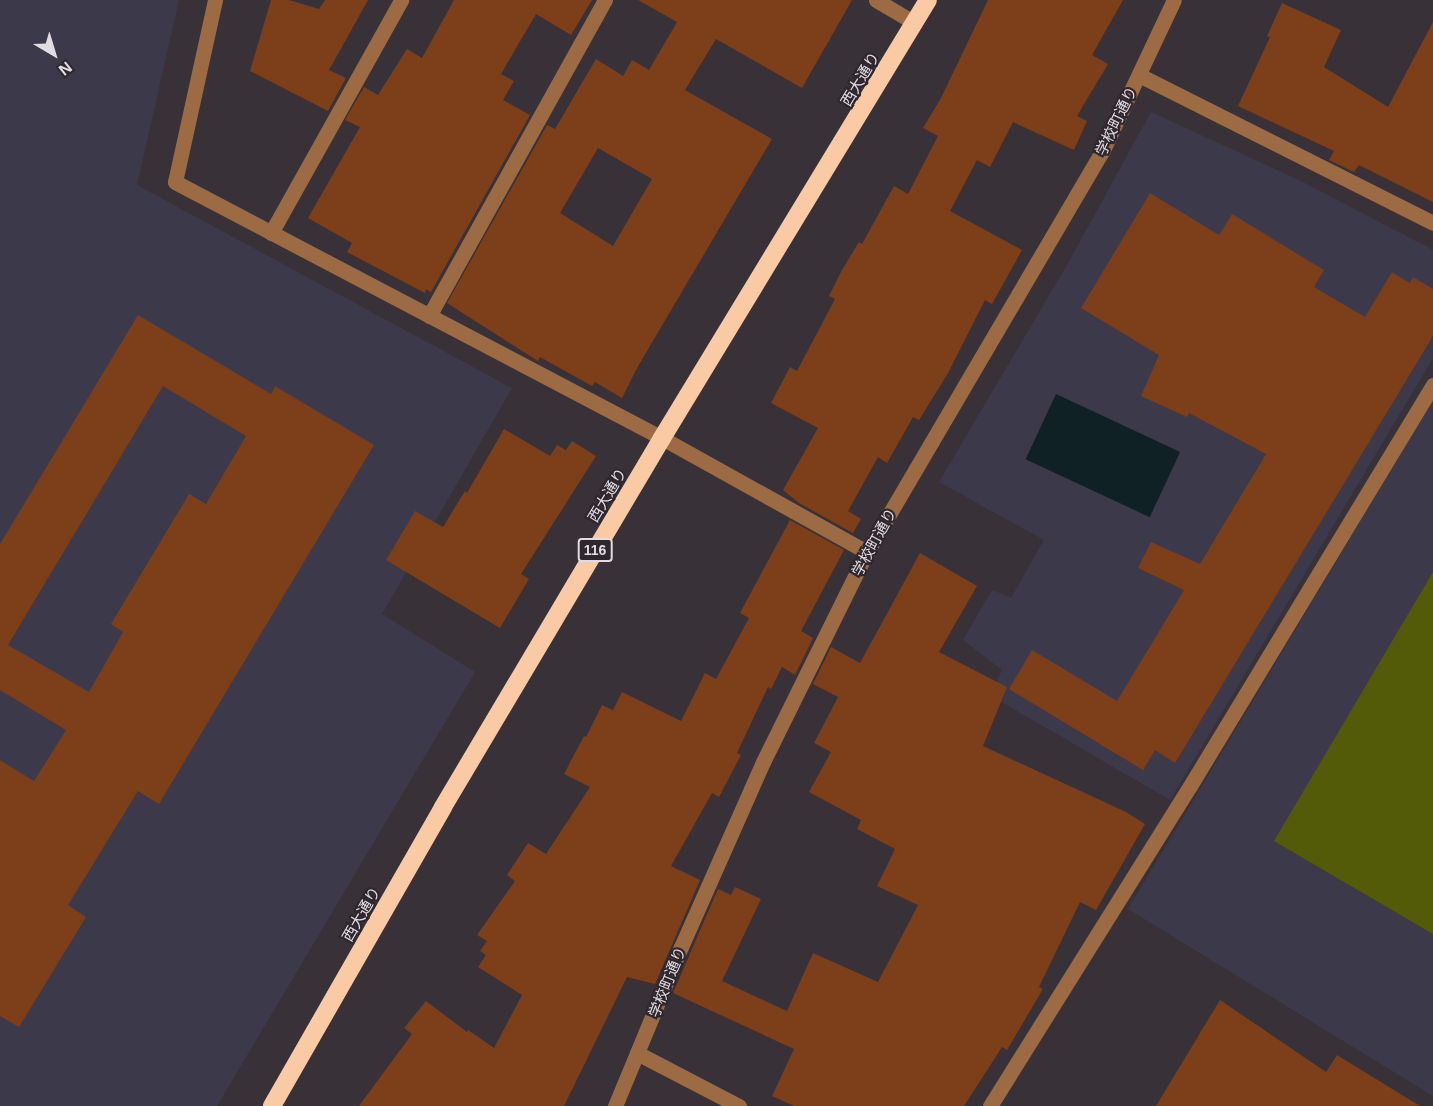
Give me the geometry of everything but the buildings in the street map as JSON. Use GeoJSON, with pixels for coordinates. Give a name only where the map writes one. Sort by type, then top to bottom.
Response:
{"type":"FeatureCollection","features":[{"type":"Feature","properties":{"kind":"highway","name":"西大通り"},"geometry":{"type":"LineString","coordinates":[[272,1106],[443,807],[662,438],[928,0]]}},
{"type":"Feature","properties":{"kind":"street"},"geometry":{"type":"LineString","coordinates":[[214,0],[175,182],[662,438],[867,552]]}},
{"type":"Feature","properties":{"kind":"street"},"geometry":{"type":"LineString","coordinates":[[271,233],[401,0]]}},
{"type":"Feature","properties":{"kind":"street"},"geometry":{"type":"LineString","coordinates":[[429,316],[605,0]]}},
{"type":"Feature","properties":{"kind":"street"},"geometry":{"type":"LineString","coordinates":[[876,0],[915,23]]}},
{"type":"Feature","properties":{"kind":"street","name":"学校町通り"},"geometry":{"type":"LineString","coordinates":[[615,1106],[763,762],[867,552],[1102,152],[1174,0]]}},
{"type":"Feature","properties":{"kind":"street"},"geometry":{"type":"LineString","coordinates":[[1138,75],[1433,223]]}},
{"type":"Feature","properties":{"kind":"street"},"geometry":{"type":"LineString","coordinates":[[990,1106],[1190,786],[1433,385]]}},
{"type":"Feature","properties":{"kind":"street"},"geometry":{"type":"LineString","coordinates":[[638,1053],[739,1106]]}},
{"type":"Feature","properties":{"kind":"shaded area"},"geometry":{"type":"Polygon","coordinates":[[[0,0],[179,0],[137,185],[512,388],[382,614],[475,672],[217,1106],[0,1106],[0,0]]]}},
{"type":"Feature","properties":{"kind":"shaded area"},"geometry":{"type":"Polygon","coordinates":[[[1151,112],[1301,181],[1433,250],[1433,358],[1170,800],[990,695],[1002,670],[963,640],[992,590],[1011,598],[1044,540],[939,482],[1067,265],[1151,112]]]}},
{"type":"Feature","properties":{"kind":"shaded area"},"geometry":{"type":"Polygon","coordinates":[[[1056,394],[1180,452],[1150,517],[1026,459],[1056,394]]]}},
{"type":"Feature","properties":{"kind":"shaded area"},"geometry":{"type":"Polygon","coordinates":[[[1433,400],[1433,1096],[1128,909],[1433,400]]]}},
{"type":"Feature","properties":{"kind":"green space"},"geometry":{"type":"Polygon","coordinates":[[[1433,572],[1433,934],[1274,841],[1433,572]]]}}]}
